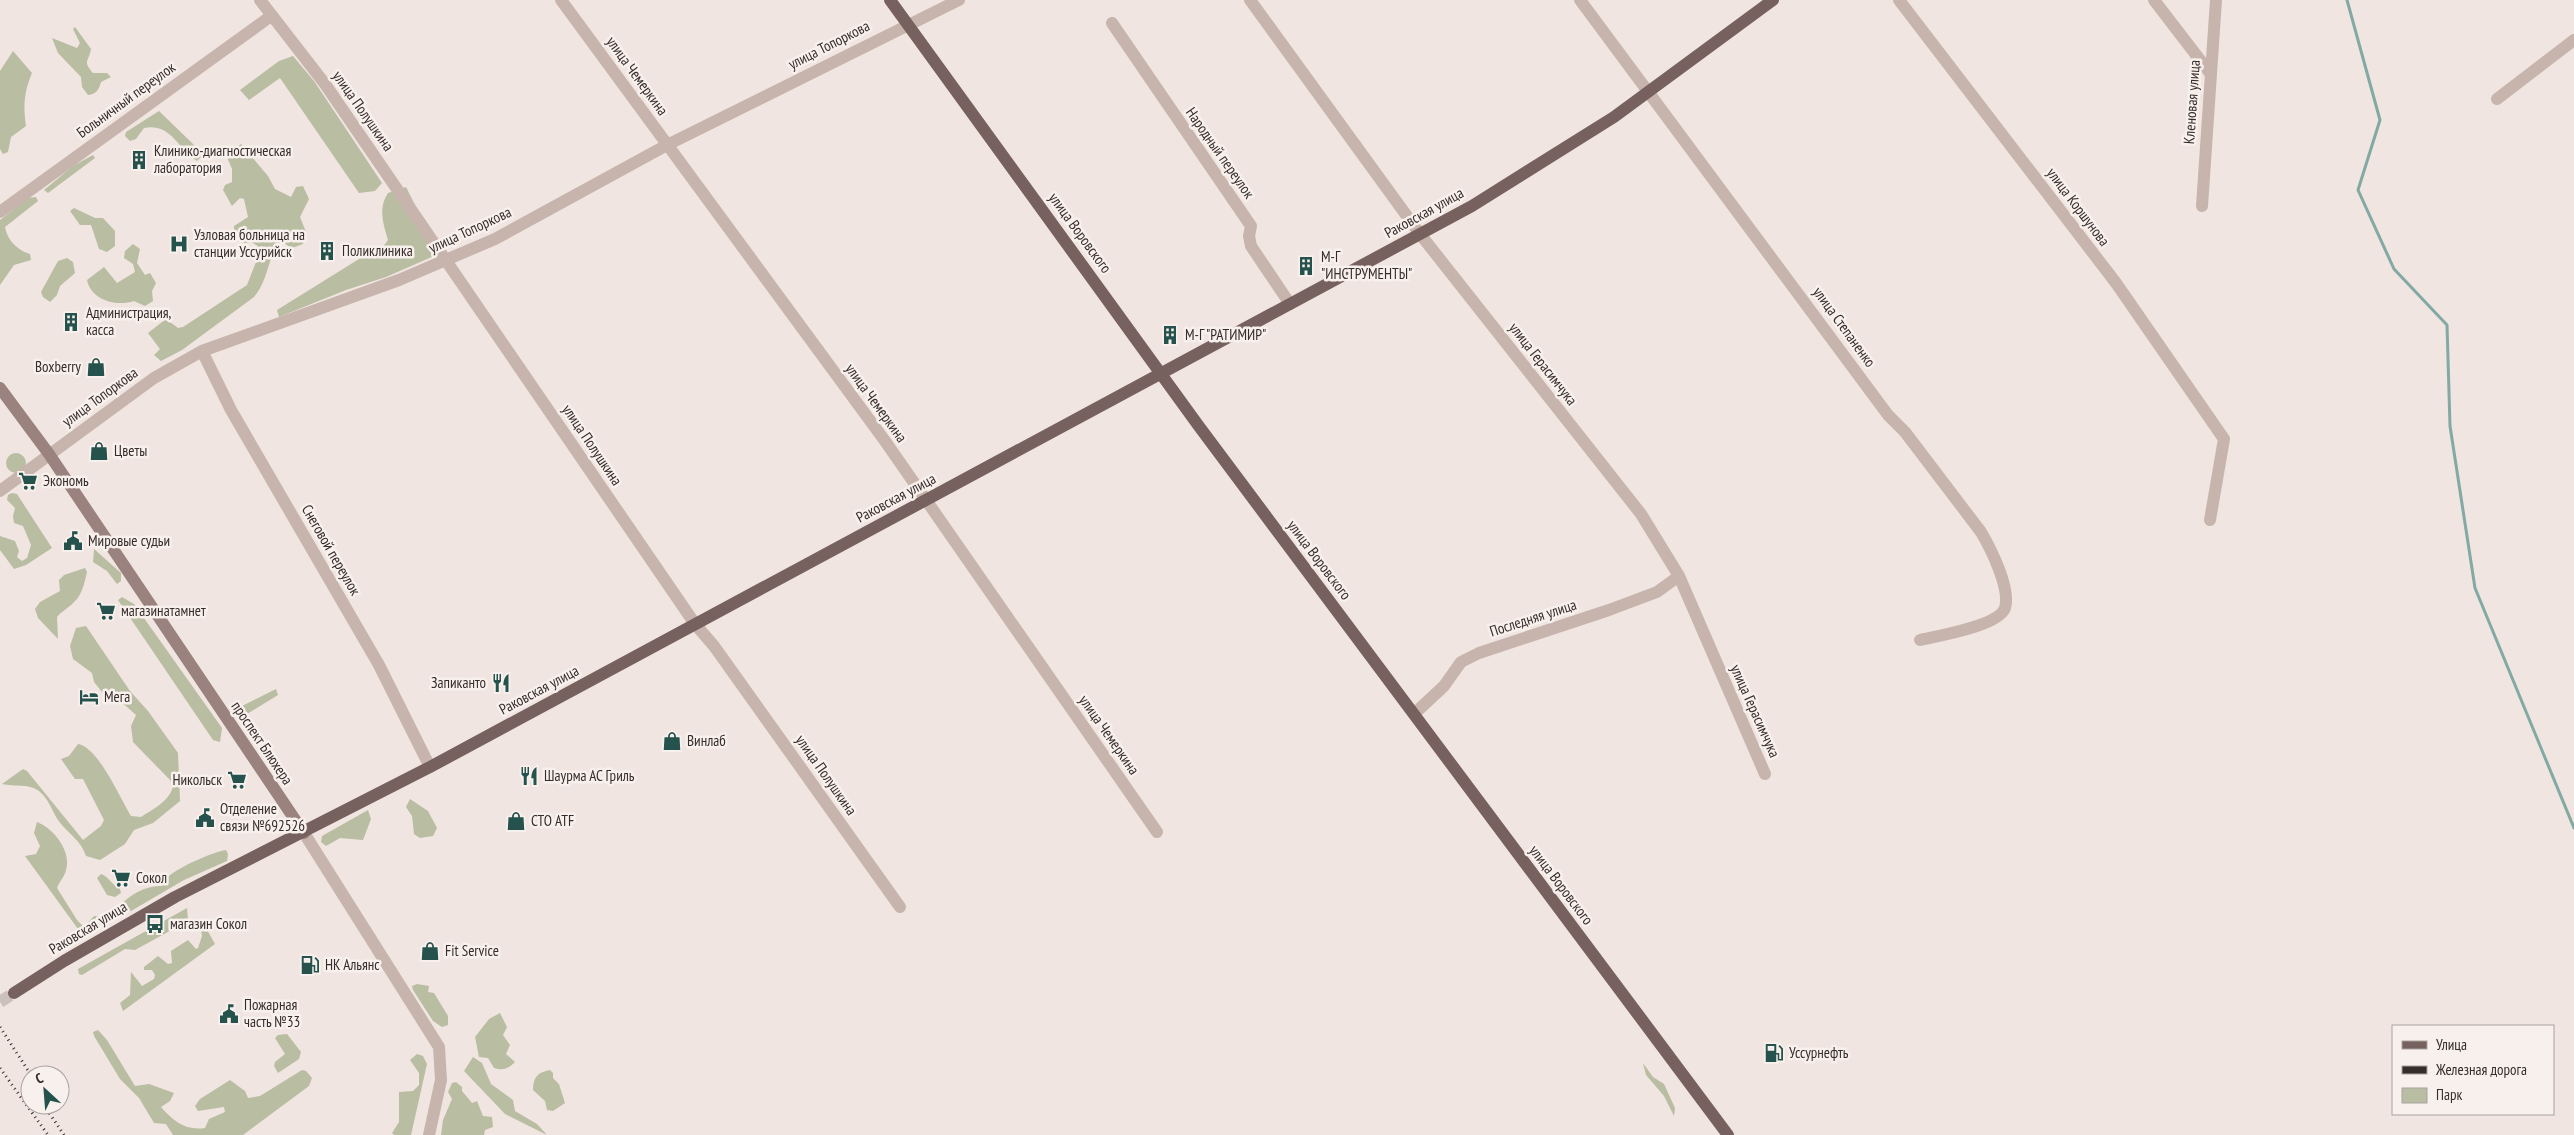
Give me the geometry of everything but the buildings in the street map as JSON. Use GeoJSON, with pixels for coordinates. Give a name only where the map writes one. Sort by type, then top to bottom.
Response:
{"type":"FeatureCollection","features":[{"type":"Feature","properties":{"kind":"main road","name":"улица Воровского"},"geometry":{"type":"LineString","coordinates":[[890,0],[1162,374],[1728,1135]]}},
{"type":"Feature","properties":{"kind":"main road","name":"Раковская улица"},"geometry":{"type":"LineString","coordinates":[[14,993],[135,919],[430,767],[1420,234],[1540,165],[1648,93],[1773,0]]}},
{"type":"Feature","properties":{"kind":"main road","name":"проспект Блюхера"},"geometry":{"type":"LineString","coordinates":[[0,388],[49,454],[304,833]]}},
{"type":"Feature","properties":{"kind":"street","name":"улица Полушкина"},"geometry":{"type":"LineString","coordinates":[[260,0],[325,84],[695,624],[714,646],[900,907]]}},
{"type":"Feature","properties":{"kind":"street","name":"улица Чемеркина"},"geometry":{"type":"LineString","coordinates":[[561,0],[885,441],[1157,832]]}},
{"type":"Feature","properties":{"kind":"street","name":"улица Топоркова"},"geometry":{"type":"LineString","coordinates":[[0,491],[154,378],[202,351],[447,261],[495,239],[667,145],[907,24],[959,0]]}},
{"type":"Feature","properties":{"kind":"street","name":"улица Герасимчука"},"geometry":{"type":"LineString","coordinates":[[1250,0],[1420,234],[1641,514],[1679,576],[1765,774]]}},
{"type":"Feature","properties":{"kind":"street","name":"улица Степаненко"},"geometry":{"type":"LineString","coordinates":[[1580,0],[1888,415],[1905,432],[1981,532],[1990,547],[2004,584],[2005,608],[2002,613],[1987,622],[1920,640]]}},
{"type":"Feature","properties":{"kind":"street","name":"улица Коршунова"},"geometry":{"type":"LineString","coordinates":[[1900,0],[2116,283],[2224,439],[2210,520]]}},
{"type":"Feature","properties":{"kind":"street"},"geometry":{"type":"LineString","coordinates":[[2154,0],[2210,73]]}},
{"type":"Feature","properties":{"kind":"street","name":"Кленовая улица"},"geometry":{"type":"LineString","coordinates":[[2202,206],[2216,0]]}},
{"type":"Feature","properties":{"kind":"street","name":"Больничный переулок"},"geometry":{"type":"LineString","coordinates":[[0,212],[271,16]]}},
{"type":"Feature","properties":{"kind":"street","name":"Народный переулок"},"geometry":{"type":"LineString","coordinates":[[1112,23],[1251,226],[1249,236],[1251,246],[1290,304]]}},
{"type":"Feature","properties":{"kind":"street"},"geometry":{"type":"LineString","coordinates":[[2497,99],[2574,40]]}},
{"type":"Feature","properties":{"kind":"street","name":"Снеговой переулок"},"geometry":{"type":"LineString","coordinates":[[202,351],[231,410],[379,665],[430,767]]}},
{"type":"Feature","properties":{"kind":"street","name":"Последняя улица"},"geometry":{"type":"LineString","coordinates":[[1414,714],[1444,686],[1461,662],[1479,653],[1600,614],[1657,592],[1679,576]]}},
{"type":"Feature","properties":{"kind":"street","name":"проспект Блюхера"},"geometry":{"type":"LineString","coordinates":[[304,833],[439,1047],[440,1080],[429,1135]]}},
{"type":"Feature","properties":{"kind":"green space"},"geometry":{"type":"Polygon","coordinates":[[[75,27],[91,49],[87,61],[90,69],[93,73],[107,73],[111,77],[101,82],[97,91],[93,94],[88,95],[82,87],[81,77],[58,53],[52,38],[77,48],[80,43],[73,29],[75,27]]]}},
{"type":"Feature","properties":{"kind":"green space"},"geometry":{"type":"Polygon","coordinates":[[[13,51],[32,73],[25,99],[26,126],[11,137],[8,152],[3,154],[0,149],[0,71],[13,51]]]}},
{"type":"Feature","properties":{"kind":"green space"},"geometry":{"type":"Polygon","coordinates":[[[293,56],[314,81],[382,183],[375,191],[359,193],[280,78],[249,100],[240,90],[279,61],[293,56]]]}},
{"type":"Feature","properties":{"kind":"green space"},"geometry":{"type":"Polygon","coordinates":[[[159,111],[193,144],[201,157],[197,161],[161,129],[153,127],[144,128],[136,139],[130,141],[125,136],[126,132],[159,111]]]}},
{"type":"Feature","properties":{"kind":"green space"},"geometry":{"type":"Polygon","coordinates":[[[241,144],[268,176],[275,189],[291,197],[296,187],[303,186],[309,199],[300,217],[306,232],[303,244],[292,248],[282,242],[277,243],[265,278],[254,297],[182,350],[161,361],[154,355],[160,349],[148,333],[166,319],[178,328],[183,327],[247,285],[258,257],[258,246],[251,242],[244,243],[234,231],[234,226],[248,217],[244,199],[240,198],[232,206],[223,190],[225,185],[232,182],[232,169],[227,157],[241,144]]]}},
{"type":"Feature","properties":{"kind":"green space"},"geometry":{"type":"Polygon","coordinates":[[[93,155],[95,158],[48,193],[44,190],[73,166],[93,155]]]}},
{"type":"Feature","properties":{"kind":"green space"},"geometry":{"type":"Polygon","coordinates":[[[406,187],[415,205],[406,209],[428,240],[434,256],[386,277],[346,290],[279,317],[277,310],[367,254],[378,254],[388,240],[382,216],[385,199],[388,193],[406,187]]]}},
{"type":"Feature","properties":{"kind":"green space"},"geometry":{"type":"Polygon","coordinates":[[[36,197],[38,201],[5,227],[14,244],[30,254],[31,260],[14,265],[0,285],[0,220],[28,198],[36,197]]]}},
{"type":"Feature","properties":{"kind":"green space"},"geometry":{"type":"Polygon","coordinates":[[[74,208],[95,218],[103,218],[115,231],[115,246],[107,252],[99,249],[91,225],[80,225],[70,211],[74,208]]]}},
{"type":"Feature","properties":{"kind":"green space"},"geometry":{"type":"Polygon","coordinates":[[[133,244],[140,249],[137,263],[145,275],[150,273],[156,283],[152,291],[153,301],[145,306],[134,301],[120,303],[105,300],[94,293],[89,287],[87,280],[104,267],[117,283],[135,272],[133,264],[124,258],[125,251],[133,244]]]}},
{"type":"Feature","properties":{"kind":"green space"},"geometry":{"type":"Polygon","coordinates":[[[67,258],[73,262],[75,273],[60,286],[57,295],[50,302],[43,297],[41,292],[58,261],[67,258]]]}},
{"type":"Feature","properties":{"kind":"green space"},"geometry":{"type":"Polygon","coordinates":[[[12,453],[20,453],[26,459],[26,467],[20,473],[12,473],[6,467],[6,459],[12,453]]]}},
{"type":"Feature","properties":{"kind":"green space"},"geometry":{"type":"Polygon","coordinates":[[[12,493],[17,494],[52,548],[26,565],[14,569],[0,550],[0,536],[15,541],[19,551],[17,557],[22,561],[27,558],[31,545],[23,526],[14,523],[15,508],[7,500],[8,495],[12,493]]]}},
{"type":"Feature","properties":{"kind":"green space"},"geometry":{"type":"Polygon","coordinates":[[[94,549],[121,573],[121,581],[117,584],[107,571],[93,562],[94,549]]]}},
{"type":"Feature","properties":{"kind":"green space"},"geometry":{"type":"Polygon","coordinates":[[[85,568],[87,572],[80,595],[57,617],[58,639],[38,618],[35,609],[40,602],[60,591],[59,580],[64,575],[85,568]]]}},
{"type":"Feature","properties":{"kind":"green space"},"geometry":{"type":"Polygon","coordinates":[[[122,597],[134,604],[222,728],[220,742],[213,740],[118,600],[122,597]]]}},
{"type":"Feature","properties":{"kind":"green space"},"geometry":{"type":"Polygon","coordinates":[[[86,626],[130,691],[148,711],[178,753],[180,801],[153,823],[134,830],[125,844],[100,860],[86,856],[78,841],[58,820],[48,801],[39,791],[26,786],[2,784],[23,769],[27,771],[83,840],[101,826],[104,820],[83,779],[75,779],[61,759],[69,756],[78,744],[86,747],[101,763],[131,816],[141,817],[160,804],[171,791],[173,786],[170,780],[133,742],[131,726],[136,715],[118,699],[106,697],[94,682],[92,673],[73,659],[70,646],[76,628],[86,626]]]}},
{"type":"Feature","properties":{"kind":"green space"},"geometry":{"type":"Polygon","coordinates":[[[276,689],[278,695],[247,714],[242,712],[242,706],[276,689]]]}},
{"type":"Feature","properties":{"kind":"green space"},"geometry":{"type":"Polygon","coordinates":[[[410,799],[428,811],[437,828],[433,836],[420,838],[414,834],[412,816],[406,807],[410,799]]]}},
{"type":"Feature","properties":{"kind":"green space"},"geometry":{"type":"Polygon","coordinates":[[[368,810],[371,819],[363,840],[340,838],[326,846],[321,842],[322,836],[368,810]]]}},
{"type":"Feature","properties":{"kind":"green space"},"geometry":{"type":"Polygon","coordinates":[[[37,822],[49,829],[64,848],[67,863],[66,870],[57,888],[77,920],[84,927],[94,916],[102,916],[99,925],[87,935],[78,929],[25,856],[36,854],[40,846],[34,833],[37,822]]]}},
{"type":"Feature","properties":{"kind":"green space"},"geometry":{"type":"Polygon","coordinates":[[[226,850],[228,854],[227,861],[184,880],[131,911],[124,912],[119,906],[139,892],[150,887],[162,886],[168,877],[188,864],[226,850]]]}},
{"type":"Feature","properties":{"kind":"green space"},"geometry":{"type":"Polygon","coordinates":[[[101,874],[120,889],[121,893],[115,897],[107,895],[97,878],[101,874]]]}},
{"type":"Feature","properties":{"kind":"green space"},"geometry":{"type":"Polygon","coordinates":[[[187,908],[188,921],[135,950],[125,949],[82,975],[79,974],[78,969],[187,908]]]}},
{"type":"Feature","properties":{"kind":"green space"},"geometry":{"type":"Polygon","coordinates":[[[206,928],[215,944],[123,1011],[120,1003],[130,995],[131,972],[142,986],[154,979],[155,975],[152,970],[144,970],[144,967],[158,956],[168,964],[172,963],[171,951],[188,940],[196,949],[198,948],[202,936],[201,929],[206,928]]]}},
{"type":"Feature","properties":{"kind":"green space"},"geometry":{"type":"Polygon","coordinates":[[[417,984],[429,986],[428,992],[434,993],[448,1016],[448,1025],[442,1027],[433,1021],[413,990],[412,986],[417,984]]]}},
{"type":"Feature","properties":{"kind":"green space"},"geometry":{"type":"Polygon","coordinates":[[[500,1013],[507,1027],[503,1035],[510,1045],[506,1054],[515,1062],[508,1068],[503,1069],[494,1068],[488,1058],[479,1057],[475,1037],[489,1019],[500,1013]]]}},
{"type":"Feature","properties":{"kind":"green space"},"geometry":{"type":"Polygon","coordinates":[[[98,1030],[107,1040],[135,1086],[149,1084],[174,1093],[170,1101],[161,1107],[175,1121],[192,1128],[205,1128],[209,1119],[225,1112],[224,1107],[198,1111],[195,1106],[200,1099],[230,1080],[245,1091],[248,1098],[260,1096],[302,1070],[306,1071],[312,1078],[309,1086],[243,1135],[173,1135],[166,1124],[154,1123],[139,1098],[120,1079],[94,1036],[93,1032],[98,1030]]]}},
{"type":"Feature","properties":{"kind":"green space"},"geometry":{"type":"Polygon","coordinates":[[[287,1034],[301,1052],[299,1059],[278,1073],[274,1066],[275,1062],[285,1054],[275,1038],[278,1035],[287,1034]]]}},
{"type":"Feature","properties":{"kind":"green space"},"geometry":{"type":"Polygon","coordinates":[[[417,1054],[423,1056],[427,1064],[411,1135],[394,1135],[392,1133],[399,1122],[399,1092],[413,1091],[419,1085],[419,1073],[410,1060],[417,1054]]]}},
{"type":"Feature","properties":{"kind":"green space"},"geometry":{"type":"Polygon","coordinates":[[[473,1057],[482,1063],[491,1084],[513,1100],[515,1111],[537,1124],[547,1135],[505,1114],[464,1071],[473,1057]]]}},
{"type":"Feature","properties":{"kind":"green space"},"geometry":{"type":"Polygon","coordinates":[[[1643,1063],[1653,1077],[1664,1084],[1675,1108],[1674,1116],[1664,1096],[1646,1075],[1643,1063]]]}},
{"type":"Feature","properties":{"kind":"green space"},"geometry":{"type":"Polygon","coordinates":[[[550,1070],[553,1073],[553,1078],[559,1084],[565,1103],[553,1111],[547,1110],[545,1101],[533,1090],[537,1076],[542,1072],[550,1070]]]}},
{"type":"Feature","properties":{"kind":"green space"},"geometry":{"type":"Polygon","coordinates":[[[456,1082],[462,1087],[462,1091],[472,1103],[477,1101],[483,1116],[492,1117],[493,1127],[485,1130],[484,1135],[441,1135],[443,1120],[452,1099],[448,1092],[452,1083],[456,1082]]]}},
{"type":"Feature","properties":{"kind":"waterway"},"geometry":{"type":"LineString","coordinates":[[2347,0],[2380,120],[2358,190],[2394,269],[2447,325],[2450,426],[2475,588],[2574,828]]}},
{"type":"Feature","properties":{"kind":"tunnel"},"geometry":{"type":"LineString","coordinates":[[0,1002],[14,993]]}},
{"type":"Feature","properties":{"kind":"railway"},"geometry":{"type":"LineString","coordinates":[[0,1027],[25,1065]]}},
{"type":"Feature","properties":{"kind":"railway"},"geometry":{"type":"LineString","coordinates":[[0,1068],[48,1135]]}},
{"type":"Feature","properties":{"kind":"railway"},"geometry":{"type":"LineString","coordinates":[[51,1115],[64,1135]]}},
{"type":"Feature","properties":{"kind":"place","name":"Клинико-диагностическая лаборатория"},"geometry":{"type":"Point","coordinates":[139,160]}},
{"type":"Feature","properties":{"kind":"place","name":"Узловая больница на станции Уссурийск"},"geometry":{"type":"Point","coordinates":[179,244]}},
{"type":"Feature","properties":{"kind":"place","name":"Поликлиника"},"geometry":{"type":"Point","coordinates":[327,251]}},
{"type":"Feature","properties":{"kind":"place","name":"М-Г \"ИНСТРУМЕНТЫ\""},"geometry":{"type":"Point","coordinates":[1306,266]}},
{"type":"Feature","properties":{"kind":"place","name":"Администрация, касса"},"geometry":{"type":"Point","coordinates":[71,322]}},
{"type":"Feature","properties":{"kind":"place","name":"М-Г \"РАТИМИР\""},"geometry":{"type":"Point","coordinates":[1170,335]}},
{"type":"Feature","properties":{"kind":"place","name":"Boxberry"},"geometry":{"type":"Point","coordinates":[96,367]}},
{"type":"Feature","properties":{"kind":"place","name":"Цветы"},"geometry":{"type":"Point","coordinates":[99,451]}},
{"type":"Feature","properties":{"kind":"place","name":"Экономь"},"geometry":{"type":"Point","coordinates":[28,481]}},
{"type":"Feature","properties":{"kind":"place","name":"Мировые судьи"},"geometry":{"type":"Point","coordinates":[73,541]}},
{"type":"Feature","properties":{"kind":"place","name":"магазинатамнет"},"geometry":{"type":"Point","coordinates":[106,611]}},
{"type":"Feature","properties":{"kind":"place","name":"Запиканто"},"geometry":{"type":"Point","coordinates":[501,683]}},
{"type":"Feature","properties":{"kind":"place","name":"Мега"},"geometry":{"type":"Point","coordinates":[89,697]}},
{"type":"Feature","properties":{"kind":"place","name":"Винлаб"},"geometry":{"type":"Point","coordinates":[672,741]}},
{"type":"Feature","properties":{"kind":"place","name":"Шаурма АС Гриль"},"geometry":{"type":"Point","coordinates":[529,776]}},
{"type":"Feature","properties":{"kind":"place","name":"Никольск"},"geometry":{"type":"Point","coordinates":[237,780]}},
{"type":"Feature","properties":{"kind":"place","name":"Отделение связи №692526"},"geometry":{"type":"Point","coordinates":[205,818]}},
{"type":"Feature","properties":{"kind":"place","name":"СТО ATF"},"geometry":{"type":"Point","coordinates":[516,821]}},
{"type":"Feature","properties":{"kind":"place","name":"Сокол"},"geometry":{"type":"Point","coordinates":[121,878]}},
{"type":"Feature","properties":{"kind":"place","name":"магазин Сокол"},"geometry":{"type":"Point","coordinates":[155,924]}},
{"type":"Feature","properties":{"kind":"place","name":"Fit Service"},"geometry":{"type":"Point","coordinates":[430,951]}},
{"type":"Feature","properties":{"kind":"place","name":"НК Альянс"},"geometry":{"type":"Point","coordinates":[310,965]}},
{"type":"Feature","properties":{"kind":"place","name":"Пожарная часть №33"},"geometry":{"type":"Point","coordinates":[229,1014]}},
{"type":"Feature","properties":{"kind":"place","name":"Уссурнефть"},"geometry":{"type":"Point","coordinates":[1774,1053]}}]}
